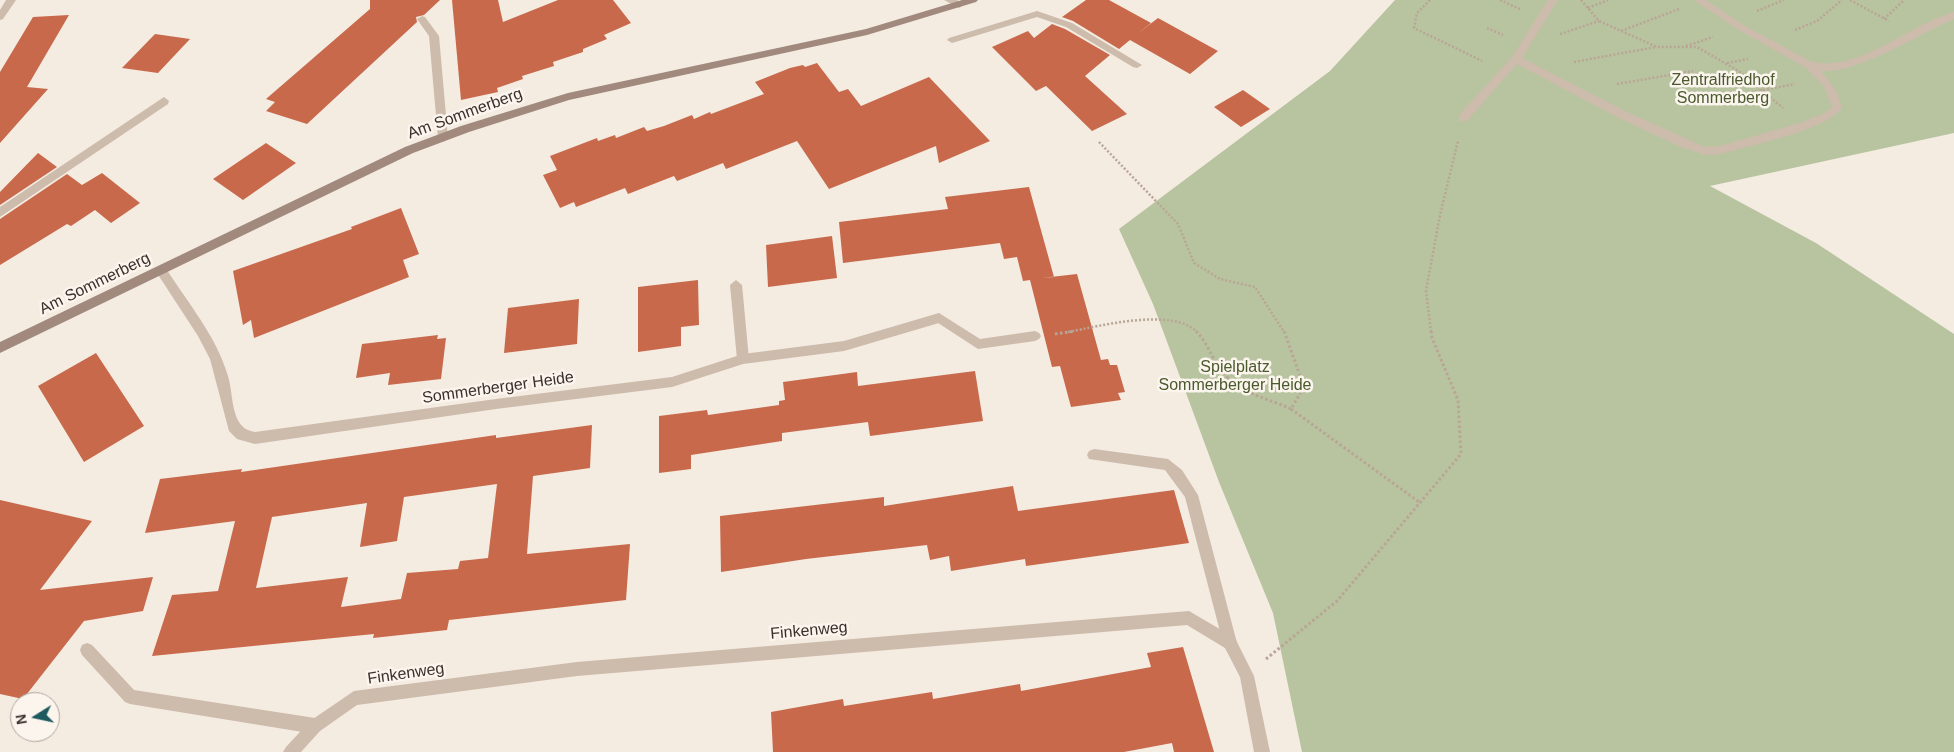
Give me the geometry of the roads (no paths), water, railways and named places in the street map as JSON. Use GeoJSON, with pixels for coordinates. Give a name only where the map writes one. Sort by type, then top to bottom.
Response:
{"type":"FeatureCollection","features":[{"type":"Feature","properties":{"kind":"street"},"geometry":{"type":"LineString","coordinates":[[0,17],[11,0]]}},
{"type":"Feature","properties":{"kind":"street","name":"Am Sommerberg"},"geometry":{"type":"LineString","coordinates":[[0,348],[357,175],[442,138],[522,110],[599,88],[867,32],[954,3],[973,0]]}},
{"type":"Feature","properties":{"kind":"street"},"geometry":{"type":"LineString","coordinates":[[1463,118],[1516,59],[1553,0]]}},
{"type":"Feature","properties":{"kind":"street"},"geometry":{"type":"LineString","coordinates":[[1516,59],[1685,144],[1705,150],[1720,150],[1804,126],[1827,117],[1837,108],[1836,99],[1823,78],[1809,66],[1700,0]]}},
{"type":"Feature","properties":{"kind":"street"},"geometry":{"type":"LineString","coordinates":[[952,40],[1037,14],[1069,25],[1137,64]]}},
{"type":"Feature","properties":{"kind":"street"},"geometry":{"type":"LineString","coordinates":[[1809,66],[1824,68],[1845,65],[1871,55],[1954,15]]}},
{"type":"Feature","properties":{"kind":"street"},"geometry":{"type":"LineString","coordinates":[[422,19],[434,36],[442,138]]}},
{"type":"Feature","properties":{"kind":"street"},"geometry":{"type":"LineString","coordinates":[[0,213],[164,101]]}},
{"type":"Feature","properties":{"kind":"street","name":"Sommerberger Heide"},"geometry":{"type":"LineString","coordinates":[[161,270],[204,334],[219,365],[226,388],[232,424],[236,431],[244,436],[255,438],[496,404],[672,382],[743,359],[844,346],[938,318],[978,344],[1035,336]]}},
{"type":"Feature","properties":{"kind":"street"},"geometry":{"type":"LineString","coordinates":[[736,285],[743,359]]}},
{"type":"Feature","properties":{"kind":"street"},"geometry":{"type":"LineString","coordinates":[[1094,455],[1168,465],[1177,474],[1191,495],[1230,644]]}},
{"type":"Feature","properties":{"kind":"street","name":"Finkenweg"},"geometry":{"type":"LineString","coordinates":[[291,752],[315,726],[354,698],[576,669],[1189,618],[1230,644],[1247,676],[1262,752]]}},
{"type":"Feature","properties":{"kind":"street"},"geometry":{"type":"LineString","coordinates":[[87,650],[130,697],[315,726]]}},
{"type":"Feature","properties":{"kind":"park label","name":"Zentralfriedhof Sommerberg"},"geometry":{"type":"Point","coordinates":[1723,90]}},
{"type":"Feature","properties":{"kind":"park label","name":"Spielplatz Sommerberger Heide"},"geometry":{"type":"Point","coordinates":[1235,377]}}]}
